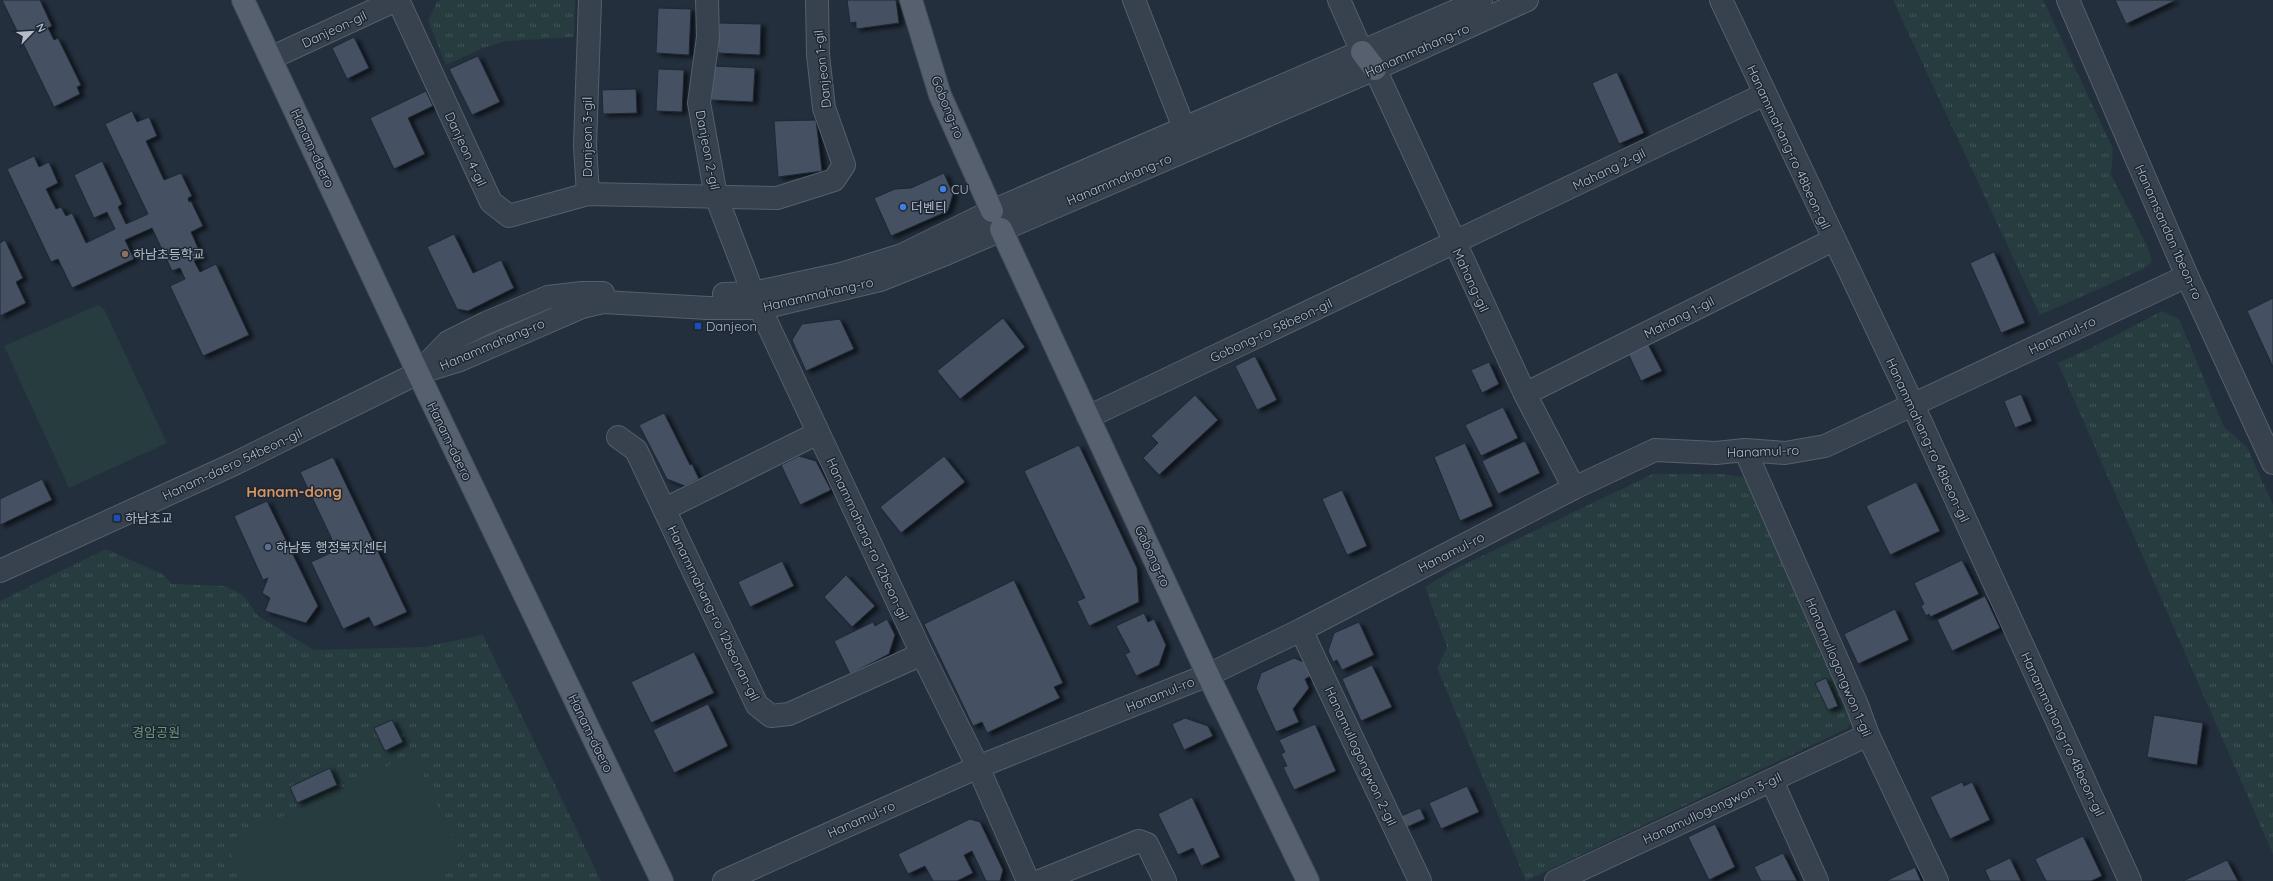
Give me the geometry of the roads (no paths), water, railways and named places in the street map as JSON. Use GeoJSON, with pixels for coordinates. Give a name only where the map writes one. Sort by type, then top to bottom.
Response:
{"type":"FeatureCollection","features":[{"type":"Feature","properties":{"kind":"main road","name":"Hanam-daero"},"geometry":{"type":"LineString","coordinates":[[243,0],[418,373],[662,881]]}},
{"type":"Feature","properties":{"kind":"main road","name":"Gobong-ro"},"geometry":{"type":"LineString","coordinates":[[911,0],[940,95],[1208,675],[1308,881]]}},
{"type":"Feature","properties":{"kind":"main road"},"geometry":{"type":"LineString","coordinates":[[1362,52],[1375,69]]}},
{"type":"Feature","properties":{"kind":"street","name":"Danjeon-gil"},"geometry":{"type":"LineString","coordinates":[[270,58],[397,0]]}},
{"type":"Feature","properties":{"kind":"street","name":"Danjeon 4-gil"},"geometry":{"type":"LineString","coordinates":[[397,0],[491,202],[509,216],[588,194]]}},
{"type":"Feature","properties":{"kind":"street","name":"Danjeon 3-gil"},"geometry":{"type":"LineString","coordinates":[[590,0],[585,146],[588,194],[716,196]]}},
{"type":"Feature","properties":{"kind":"street","name":"Danjeon 2-gil"},"geometry":{"type":"LineString","coordinates":[[707,0],[708,37],[699,103],[716,196],[758,301]]}},
{"type":"Feature","properties":{"kind":"street","name":"Danjeon 1-gil"},"geometry":{"type":"LineString","coordinates":[[716,196],[777,198],[834,180],[844,165],[824,108],[818,55],[817,0]]}},
{"type":"Feature","properties":{"kind":"street"},"geometry":{"type":"LineString","coordinates":[[1134,0],[1184,128]]}},
{"type":"Feature","properties":{"kind":"street"},"geometry":{"type":"LineString","coordinates":[[1339,0],[1362,52]]}},
{"type":"Feature","properties":{"kind":"street","name":"Hanammahang-ro"},"geometry":{"type":"LineString","coordinates":[[418,373],[460,360],[556,317],[603,302],[708,308],[880,280],[997,220],[1184,128],[1481,0]]}},
{"type":"Feature","properties":{"kind":"street","name":"Hanammahang-ro"},"geometry":{"type":"LineString","coordinates":[[997,220],[1375,69],[1527,0]]}},
{"type":"Feature","properties":{"kind":"street","name":"Hanammahang-ro 48beon-gil"},"geometry":{"type":"LineString","coordinates":[[1721,0],[1833,240],[1913,405],[2130,881]]}},
{"type":"Feature","properties":{"kind":"street","name":"Hanamsandan 1beon-ro"},"geometry":{"type":"LineString","coordinates":[[2068,0],[2187,276],[2273,463]]}},
{"type":"Feature","properties":{"kind":"street","name":"Mahang-gil"},"geometry":{"type":"LineString","coordinates":[[1375,69],[1454,244],[1525,394],[1574,488]]}},
{"type":"Feature","properties":{"kind":"street","name":"Mahang 2-gil"},"geometry":{"type":"LineString","coordinates":[[1454,244],[1765,94]]}},
{"type":"Feature","properties":{"kind":"street","name":"Mahang 1-gil"},"geometry":{"type":"LineString","coordinates":[[1525,394],[1833,240]]}},
{"type":"Feature","properties":{"kind":"street","name":"Gobong-ro 58beon-gil"},"geometry":{"type":"LineString","coordinates":[[1088,417],[1454,244]]}},
{"type":"Feature","properties":{"kind":"street","name":"Hanamul-ro"},"geometry":{"type":"LineString","coordinates":[[724,881],[978,767],[1208,675],[1301,630],[1574,488],[1656,450],[1716,453],[1745,450],[1785,453],[1825,446],[2187,276]]}},
{"type":"Feature","properties":{"kind":"street","name":"Hanammahang-ro 12beon-gil"},"geometry":{"type":"LineString","coordinates":[[758,301],[818,433],[922,654],[978,767],[1028,881]]}},
{"type":"Feature","properties":{"kind":"street","name":"Hanam-daero 54beon-gil"},"geometry":{"type":"LineString","coordinates":[[0,571],[234,464],[418,373]]}},
{"type":"Feature","properties":{"kind":"street","name":"Hanammahang-ro 12beonan-gil"},"geometry":{"type":"LineString","coordinates":[[665,509],[818,433]]}},
{"type":"Feature","properties":{"kind":"street","name":"Hanammahang-ro 12beonan-gil"},"geometry":{"type":"LineString","coordinates":[[618,437],[636,450],[757,705],[771,716],[789,714],[922,654]]}},
{"type":"Feature","properties":{"kind":"street","name":"Hanamullogongwon 1-gil"},"geometry":{"type":"LineString","coordinates":[[1745,450],[1857,705],[1868,736],[1937,881]]}},
{"type":"Feature","properties":{"kind":"street","name":"Hanamullogongwon 2-gil"},"geometry":{"type":"LineString","coordinates":[[1301,630],[1420,881]]}},
{"type":"Feature","properties":{"kind":"street","name":"Hanamullogongwon 3-gil"},"geometry":{"type":"LineString","coordinates":[[1556,881],[1868,736]]}},
{"type":"Feature","properties":{"kind":"street"},"geometry":{"type":"LineString","coordinates":[[1772,781],[1817,881]]}},
{"type":"Feature","properties":{"kind":"street"},"geometry":{"type":"LineString","coordinates":[[1040,881],[1139,841],[1147,844],[1165,881]]}},
{"type":"Feature","properties":{"kind":"place","name":"CU"},"geometry":{"type":"Point","coordinates":[943,189]}},
{"type":"Feature","properties":{"kind":"place","name":"더벤티"},"geometry":{"type":"Point","coordinates":[903,207]}},
{"type":"Feature","properties":{"kind":"place","name":"하남초등학교"},"geometry":{"type":"Point","coordinates":[125,254]}},
{"type":"Feature","properties":{"kind":"place","name":"Danjeon"},"geometry":{"type":"Point","coordinates":[698,326]}},
{"type":"Feature","properties":{"kind":"place","name":"하남초교"},"geometry":{"type":"Point","coordinates":[117,518]}},
{"type":"Feature","properties":{"kind":"place","name":"하남동 행정복지센터"},"geometry":{"type":"Point","coordinates":[268,547]}},
{"type":"Feature","properties":{"kind":"district","name":"Hanam-dong"},"geometry":{"type":"Point","coordinates":[294,492]}},
{"type":"Feature","properties":{"kind":"park label","name":"경암공원"},"geometry":{"type":"Point","coordinates":[156,732]}}]}
